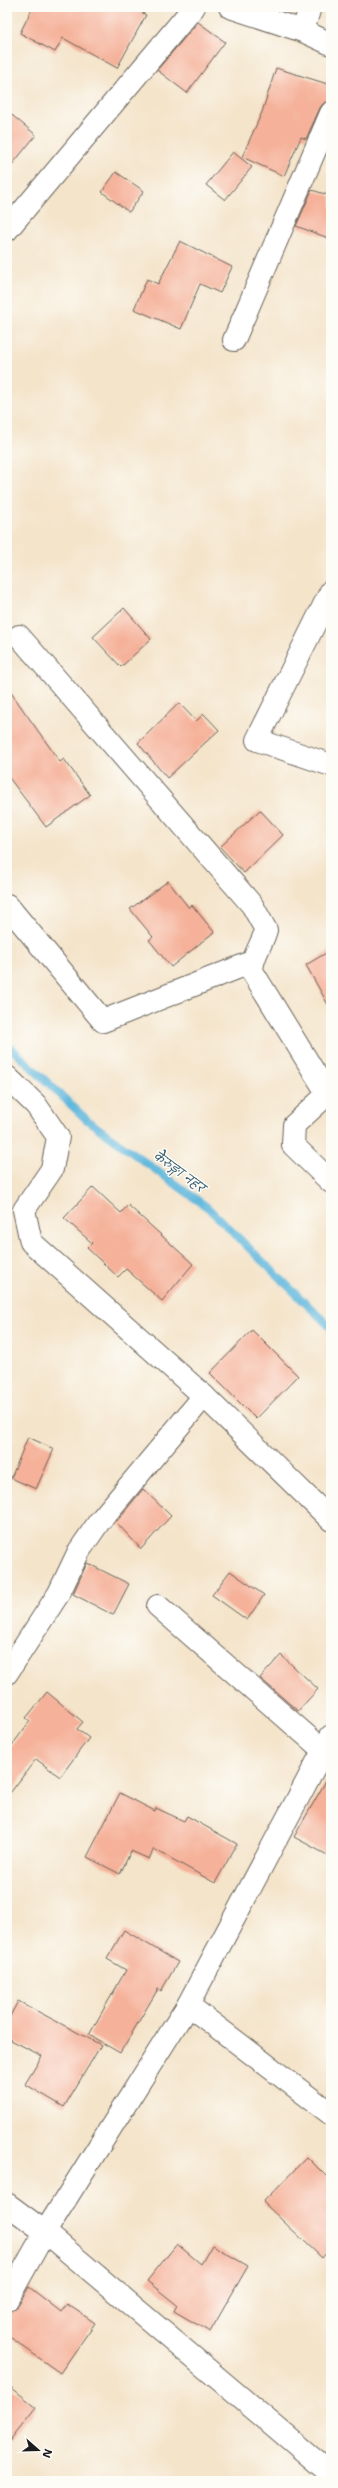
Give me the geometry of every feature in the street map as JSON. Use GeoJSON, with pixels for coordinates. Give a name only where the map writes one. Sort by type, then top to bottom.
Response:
{"type":"FeatureCollection","features":[{"type":"Feature","properties":{"kind":"street"},"geometry":{"type":"LineString","coordinates":[[7,230],[194,7]]}},
{"type":"Feature","properties":{"kind":"street"},"geometry":{"type":"LineString","coordinates":[[230,7],[303,31],[331,44]]}},
{"type":"Feature","properties":{"kind":"street"},"geometry":{"type":"LineString","coordinates":[[303,31],[310,7]]}},
{"type":"Feature","properties":{"kind":"street"},"geometry":{"type":"LineString","coordinates":[[234,340],[331,113]]}},
{"type":"Feature","properties":{"kind":"street"},"geometry":{"type":"LineString","coordinates":[[331,591],[257,740],[331,766]]}},
{"type":"Feature","properties":{"kind":"street"},"geometry":{"type":"LineString","coordinates":[[19,636],[252,905],[266,930],[263,942],[252,962],[252,971],[329,1092],[294,1125],[293,1145],[331,1182]]}},
{"type":"Feature","properties":{"kind":"street"},"geometry":{"type":"LineString","coordinates":[[7,905],[103,1020],[252,962]]}},
{"type":"Feature","properties":{"kind":"street"},"geometry":{"type":"LineString","coordinates":[[7,1077],[36,1105],[58,1138],[52,1169],[24,1210],[32,1242],[204,1396],[331,1520]]}},
{"type":"Feature","properties":{"kind":"street"},"geometry":{"type":"LineString","coordinates":[[7,1673],[59,1594],[79,1551],[99,1522],[204,1396]]}},
{"type":"Feature","properties":{"kind":"street"},"geometry":{"type":"LineString","coordinates":[[7,2300],[45,2232],[188,2005],[328,1748],[158,1606]]}},
{"type":"Feature","properties":{"kind":"street"},"geometry":{"type":"LineString","coordinates":[[188,2005],[331,2114]]}},
{"type":"Feature","properties":{"kind":"street"},"geometry":{"type":"LineString","coordinates":[[7,2204],[45,2232],[331,2474]]}},
{"type":"Feature","properties":{"kind":"building"},"geometry":{"type":"Polygon","coordinates":[[[33,7],[132,7],[146,15],[117,68],[63,38],[55,52],[20,33],[33,7]]]}},
{"type":"Feature","properties":{"kind":"building"},"geometry":{"type":"Polygon","coordinates":[[[198,22],[225,42],[187,93],[157,70],[198,22]]]}},
{"type":"Feature","properties":{"kind":"building"},"geometry":{"type":"Polygon","coordinates":[[[276,68],[331,85],[331,101],[324,103],[320,108],[306,139],[301,137],[284,176],[242,157],[262,112],[276,68]]]}},
{"type":"Feature","properties":{"kind":"building"},"geometry":{"type":"Polygon","coordinates":[[[7,111],[36,135],[7,171],[7,111]]]}},
{"type":"Feature","properties":{"kind":"building"},"geometry":{"type":"Polygon","coordinates":[[[233,152],[252,167],[225,200],[206,185],[233,152]]]}},
{"type":"Feature","properties":{"kind":"building"},"geometry":{"type":"Polygon","coordinates":[[[116,172],[144,191],[129,212],[102,192],[116,172]]]}},
{"type":"Feature","properties":{"kind":"building"},"geometry":{"type":"Polygon","coordinates":[[[312,190],[331,196],[331,239],[296,226],[312,190]]]}},
{"type":"Feature","properties":{"kind":"building"},"geometry":{"type":"Polygon","coordinates":[[[180,241],[232,267],[220,293],[200,284],[181,329],[134,309],[147,279],[158,284],[180,241]]]}},
{"type":"Feature","properties":{"kind":"building"},"geometry":{"type":"Polygon","coordinates":[[[124,608],[151,639],[121,667],[93,637],[124,608]]]}},
{"type":"Feature","properties":{"kind":"building"},"geometry":{"type":"Polygon","coordinates":[[[7,687],[60,762],[64,759],[90,795],[46,827],[7,775],[7,687]]]}},
{"type":"Feature","properties":{"kind":"building"},"geometry":{"type":"Polygon","coordinates":[[[179,703],[196,721],[204,714],[219,730],[167,778],[138,743],[179,703]]]}},
{"type":"Feature","properties":{"kind":"building"},"geometry":{"type":"Polygon","coordinates":[[[260,810],[283,835],[244,873],[220,847],[260,810]]]}},
{"type":"Feature","properties":{"kind":"building"},"geometry":{"type":"Polygon","coordinates":[[[168,881],[189,908],[192,905],[214,932],[171,967],[149,940],[153,937],[130,909],[168,881]]]}},
{"type":"Feature","properties":{"kind":"building"},"geometry":{"type":"Polygon","coordinates":[[[331,950],[331,1010],[306,965],[331,950]]]}},
{"type":"Feature","properties":{"kind":"building"},"geometry":{"type":"Polygon","coordinates":[[[93,1187],[121,1213],[128,1205],[193,1264],[162,1301],[126,1269],[118,1277],[87,1248],[92,1243],[64,1218],[93,1187]]]}},
{"type":"Feature","properties":{"kind":"building"},"geometry":{"type":"Polygon","coordinates":[[[252,1330],[298,1376],[256,1419],[210,1373],[252,1330]]]}},
{"type":"Feature","properties":{"kind":"building"},"geometry":{"type":"Polygon","coordinates":[[[28,1437],[54,1449],[36,1489],[11,1478],[28,1437]]]}},
{"type":"Feature","properties":{"kind":"building"},"geometry":{"type":"Polygon","coordinates":[[[143,1489],[171,1516],[141,1549],[116,1522],[143,1489]]]}},
{"type":"Feature","properties":{"kind":"building"},"geometry":{"type":"Polygon","coordinates":[[[87,1563],[129,1584],[113,1615],[73,1594],[87,1563]]]}},
{"type":"Feature","properties":{"kind":"building"},"geometry":{"type":"Polygon","coordinates":[[[230,1571],[264,1595],[247,1620],[212,1595],[230,1571]]]}},
{"type":"Feature","properties":{"kind":"building"},"geometry":{"type":"Polygon","coordinates":[[[281,1655],[318,1689],[298,1711],[260,1678],[281,1655]]]}},
{"type":"Feature","properties":{"kind":"building"},"geometry":{"type":"Polygon","coordinates":[[[47,1692],[83,1722],[77,1729],[89,1738],[60,1777],[36,1759],[7,1797],[7,1752],[30,1721],[26,1718],[47,1692]]]}},
{"type":"Feature","properties":{"kind":"building"},"geometry":{"type":"Polygon","coordinates":[[[331,1772],[331,1857],[294,1837],[331,1772]]]}},
{"type":"Feature","properties":{"kind":"building"},"geometry":{"type":"Polygon","coordinates":[[[120,1793],[155,1811],[156,1808],[184,1821],[187,1816],[237,1844],[215,1883],[154,1849],[149,1859],[131,1851],[120,1874],[87,1857],[120,1793]]]}},
{"type":"Feature","properties":{"kind":"building"},"geometry":{"type":"Polygon","coordinates":[[[124,1930],[178,1962],[161,1991],[158,1989],[120,2053],[89,2035],[126,1970],[107,1959],[124,1930]]]}},
{"type":"Feature","properties":{"kind":"building"},"geometry":{"type":"Polygon","coordinates":[[[18,2001],[101,2045],[64,2107],[25,2084],[42,2056],[7,2038],[7,2022],[18,2001]]]}},
{"type":"Feature","properties":{"kind":"building"},"geometry":{"type":"Polygon","coordinates":[[[307,2157],[331,2181],[331,2247],[322,2258],[263,2202],[307,2157]]]}},
{"type":"Feature","properties":{"kind":"building"},"geometry":{"type":"Polygon","coordinates":[[[177,2244],[201,2264],[212,2245],[248,2266],[210,2332],[174,2311],[177,2305],[147,2281],[177,2244]]]}},
{"type":"Feature","properties":{"kind":"building"},"geometry":{"type":"Polygon","coordinates":[[[29,2287],[61,2312],[67,2304],[95,2323],[60,2373],[7,2335],[7,2312],[18,2306],[29,2287]]]}},
{"type":"Feature","properties":{"kind":"building"},"geometry":{"type":"Polygon","coordinates":[[[7,2384],[36,2407],[7,2444],[7,2384]]]}},
{"type":"Feature","properties":{"kind":"waterway","name":"केेरुङ्गा नहर"},"geometry":{"type":"LineString","coordinates":[[7,1044],[87,1120],[207,1207],[331,1328]]}}]}
